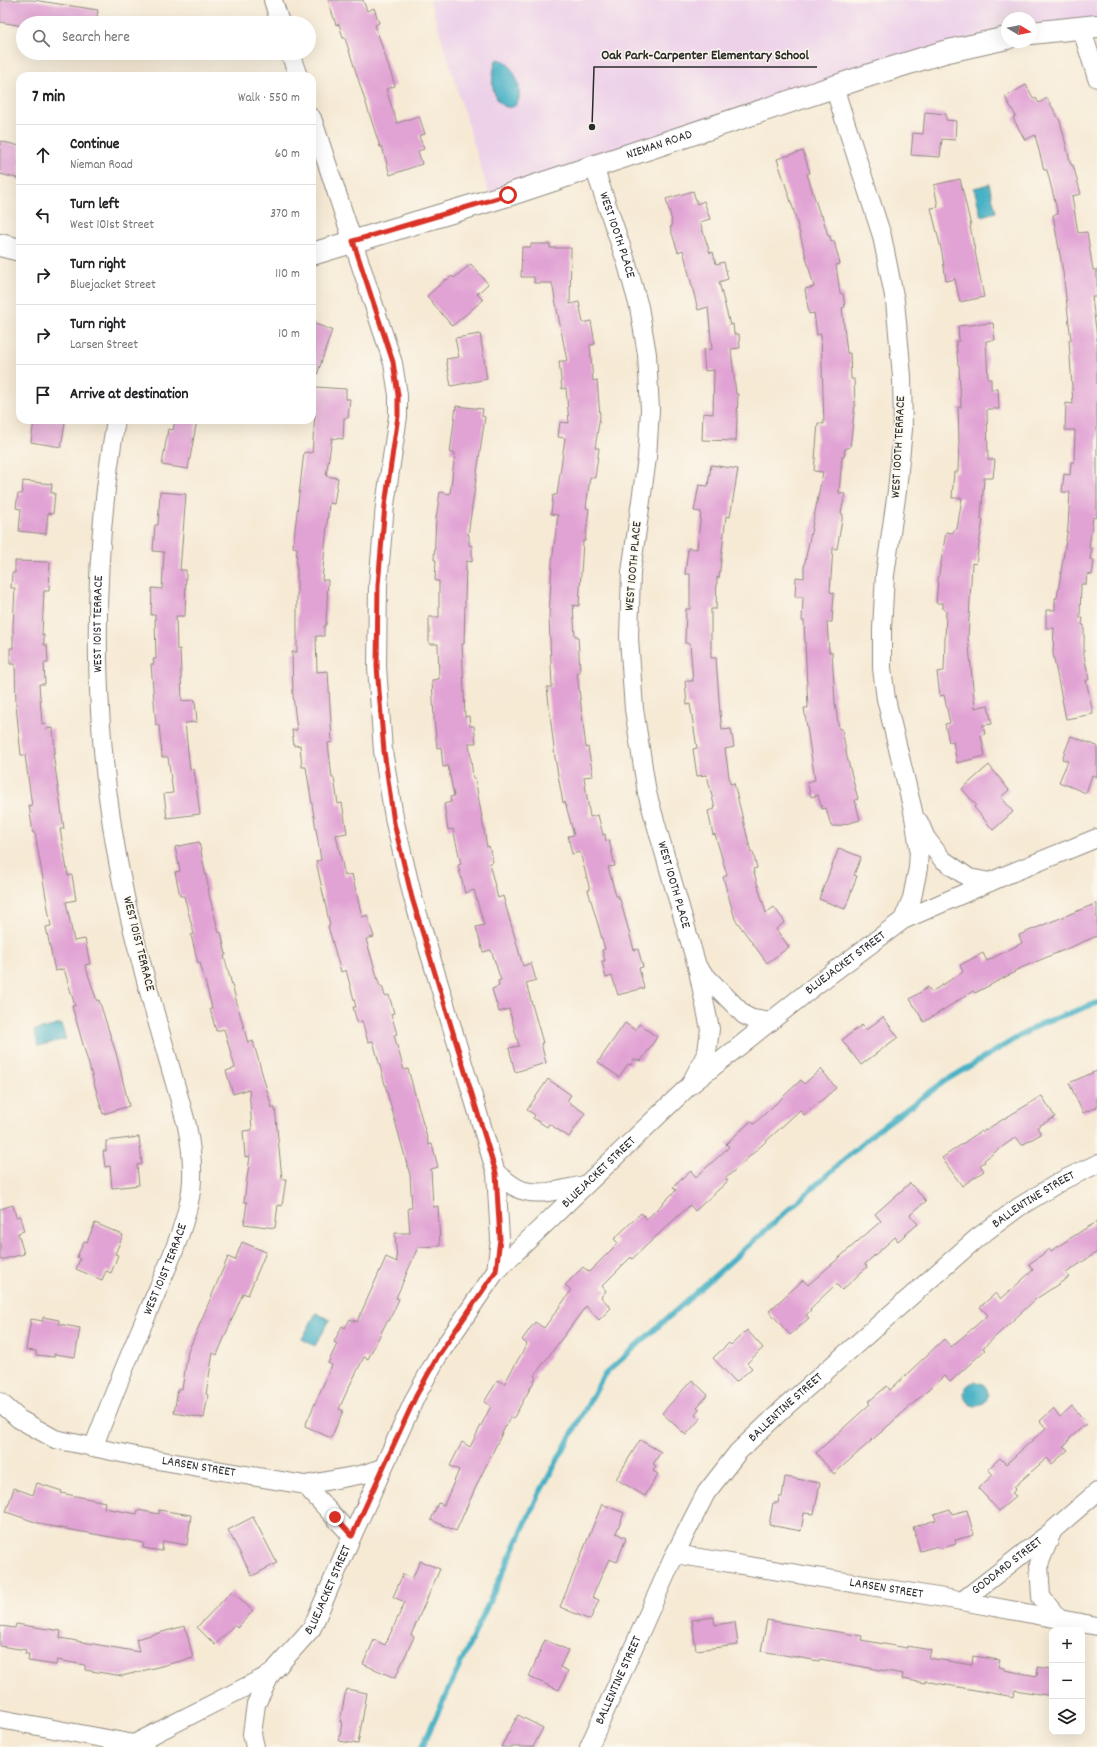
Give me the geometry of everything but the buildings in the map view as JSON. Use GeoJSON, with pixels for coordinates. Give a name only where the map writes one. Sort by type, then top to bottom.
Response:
{"type":"FeatureCollection","features":[{"type":"Feature","properties":{"kind":"street"},"geometry":{"type":"LineString","coordinates":[[273,0],[278,16]]}},
{"type":"Feature","properties":{"kind":"street"},"geometry":{"type":"LineString","coordinates":[[1037,32],[1089,26],[1097,78]]}},
{"type":"Feature","properties":{"kind":"street","name":"NIEMAN ROAD"},"geometry":{"type":"LineString","coordinates":[[316,253],[594,167],[944,52],[1001,39]]}},
{"type":"Feature","properties":{"kind":"street"},"geometry":{"type":"LineString","coordinates":[[292,60],[297,72]]}},
{"type":"Feature","properties":{"kind":"street","name":"WEST 100TH TERRACE"},"geometry":{"type":"LineString","coordinates":[[834,87],[882,236],[895,301],[902,376],[903,429],[897,492],[885,575],[882,629],[882,668],[886,699],[913,811],[919,848],[918,868],[912,898],[903,920]]}},
{"type":"Feature","properties":{"kind":"street"},"geometry":{"type":"LineString","coordinates":[[316,130],[393,362],[398,395],[398,416],[385,505],[378,585],[377,667],[384,751],[394,823],[412,898],[496,1173],[500,1239],[496,1271]]}},
{"type":"Feature","properties":{"kind":"street","name":"WEST 100TH PLACE"},"geometry":{"type":"LineString","coordinates":[[594,167],[626,261],[639,307],[647,354],[650,410],[647,458],[631,572],[629,638],[634,709],[647,793],[697,966],[710,1029],[707,1052],[688,1087]]}},
{"type":"Feature","properties":{"kind":"street"},"geometry":{"type":"LineString","coordinates":[[0,245],[16,249]]}},
{"type":"Feature","properties":{"kind":"street","name":"WEST 101ST TERRACE"},"geometry":{"type":"LineString","coordinates":[[93,1448],[178,1241],[190,1201],[192,1170],[192,1150],[187,1126],[141,962],[125,896],[110,812],[102,733],[98,651],[101,546],[115,424]]}},
{"type":"Feature","properties":{"kind":"street","name":"WEST 100TH TERRACE"},"geometry":{"type":"LineString","coordinates":[[913,811],[926,838],[942,858],[969,878],[990,882]]}},
{"type":"Feature","properties":{"kind":"street","name":"BLUEJACKET STREET"},"geometry":{"type":"LineString","coordinates":[[255,1747],[252,1734],[256,1704],[271,1674],[312,1628],[382,1468],[416,1396],[438,1356],[496,1271],[688,1087],[816,985],[903,920],[1097,838]]}},
{"type":"Feature","properties":{"kind":"street","name":"WEST 100TH PLACE"},"geometry":{"type":"LineString","coordinates":[[697,966],[744,1016],[771,1022]]}},
{"type":"Feature","properties":{"kind":"street","name":"BALLENTINE STREET"},"geometry":{"type":"LineString","coordinates":[[589,1747],[675,1554],[706,1493],[734,1457],[757,1433],[977,1238],[1032,1199],[1063,1180],[1097,1164]]}},
{"type":"Feature","properties":{"kind":"street"},"geometry":{"type":"LineString","coordinates":[[496,1173],[512,1185],[525,1191],[545,1192],[585,1185]]}},
{"type":"Feature","properties":{"kind":"street","name":"LARSEN STREET"},"geometry":{"type":"LineString","coordinates":[[0,1402],[19,1418],[55,1439],[93,1448],[305,1486],[364,1474],[382,1468]]}},
{"type":"Feature","properties":{"kind":"street"},"geometry":{"type":"LineString","coordinates":[[305,1486],[352,1536]]}},
{"type":"Feature","properties":{"kind":"street","name":"GODDARD STREET"},"geometry":{"type":"LineString","coordinates":[[962,1601],[1052,1531],[1097,1492]]}},
{"type":"Feature","properties":{"kind":"street","name":"GODDARD STREET"},"geometry":{"type":"LineString","coordinates":[[1052,1531],[1039,1564],[1041,1597],[1059,1619]]}},
{"type":"Feature","properties":{"kind":"street","name":"LARSEN STREET"},"geometry":{"type":"LineString","coordinates":[[675,1554],[962,1601],[1097,1626]]}},
{"type":"Feature","properties":{"kind":"street","name":"BLUEJACKET STREET"},"geometry":{"type":"LineString","coordinates":[[141,1745],[271,1674]]}},
{"type":"Feature","properties":{"kind":"street"},"geometry":{"type":"LineString","coordinates":[[0,1719],[141,1745]]}},
{"type":"Feature","properties":{"kind":"shaded area"},"geometry":{"type":"Polygon","coordinates":[[[430,0],[1097,0],[1097,26],[1037,32],[1037,12],[1001,12],[1001,40],[491,200],[430,0]]]}},
{"type":"Feature","properties":{"kind":"water"},"geometry":{"type":"Polygon","coordinates":[[[498,59],[504,61],[508,65],[517,79],[519,96],[516,105],[512,107],[506,107],[499,102],[494,92],[493,76],[496,60],[498,59]]]}},
{"type":"Feature","properties":{"kind":"water"},"geometry":{"type":"Polygon","coordinates":[[[989,184],[996,212],[981,216],[974,188],[989,184]]]}},
{"type":"Feature","properties":{"kind":"water"},"geometry":{"type":"Polygon","coordinates":[[[61,1024],[66,1039],[38,1046],[34,1031],[61,1024]]]}},
{"type":"Feature","properties":{"kind":"water"},"geometry":{"type":"Polygon","coordinates":[[[316,1313],[330,1320],[315,1346],[302,1339],[316,1313]]]}},
{"type":"Feature","properties":{"kind":"water"},"geometry":{"type":"Polygon","coordinates":[[[976,1382],[985,1385],[988,1394],[985,1403],[976,1406],[967,1403],[964,1394],[967,1385],[976,1382]]]}},
{"type":"Feature","properties":{"kind":"waterway"},"geometry":{"type":"LineString","coordinates":[[422,1747],[539,1494],[604,1375],[875,1132],[945,1081],[1040,1024],[1097,1003]]}},
{"type":"Feature","properties":{"kind":"place","name":"Oak Park-Carpenter Elementary School"},"geometry":{"type":"Point","coordinates":[592,127]}},
{"type":"Feature","properties":{"kind":"route"},"geometry":{"type":"LineString","coordinates":[[335,1517],[352,1536],[416,1396],[438,1356],[480,1292],[496,1271],[500,1239],[496,1173],[412,898],[394,823],[384,751],[377,667],[378,585],[385,505],[398,416],[398,395],[393,362],[353,241],[508,195]]}}]}
